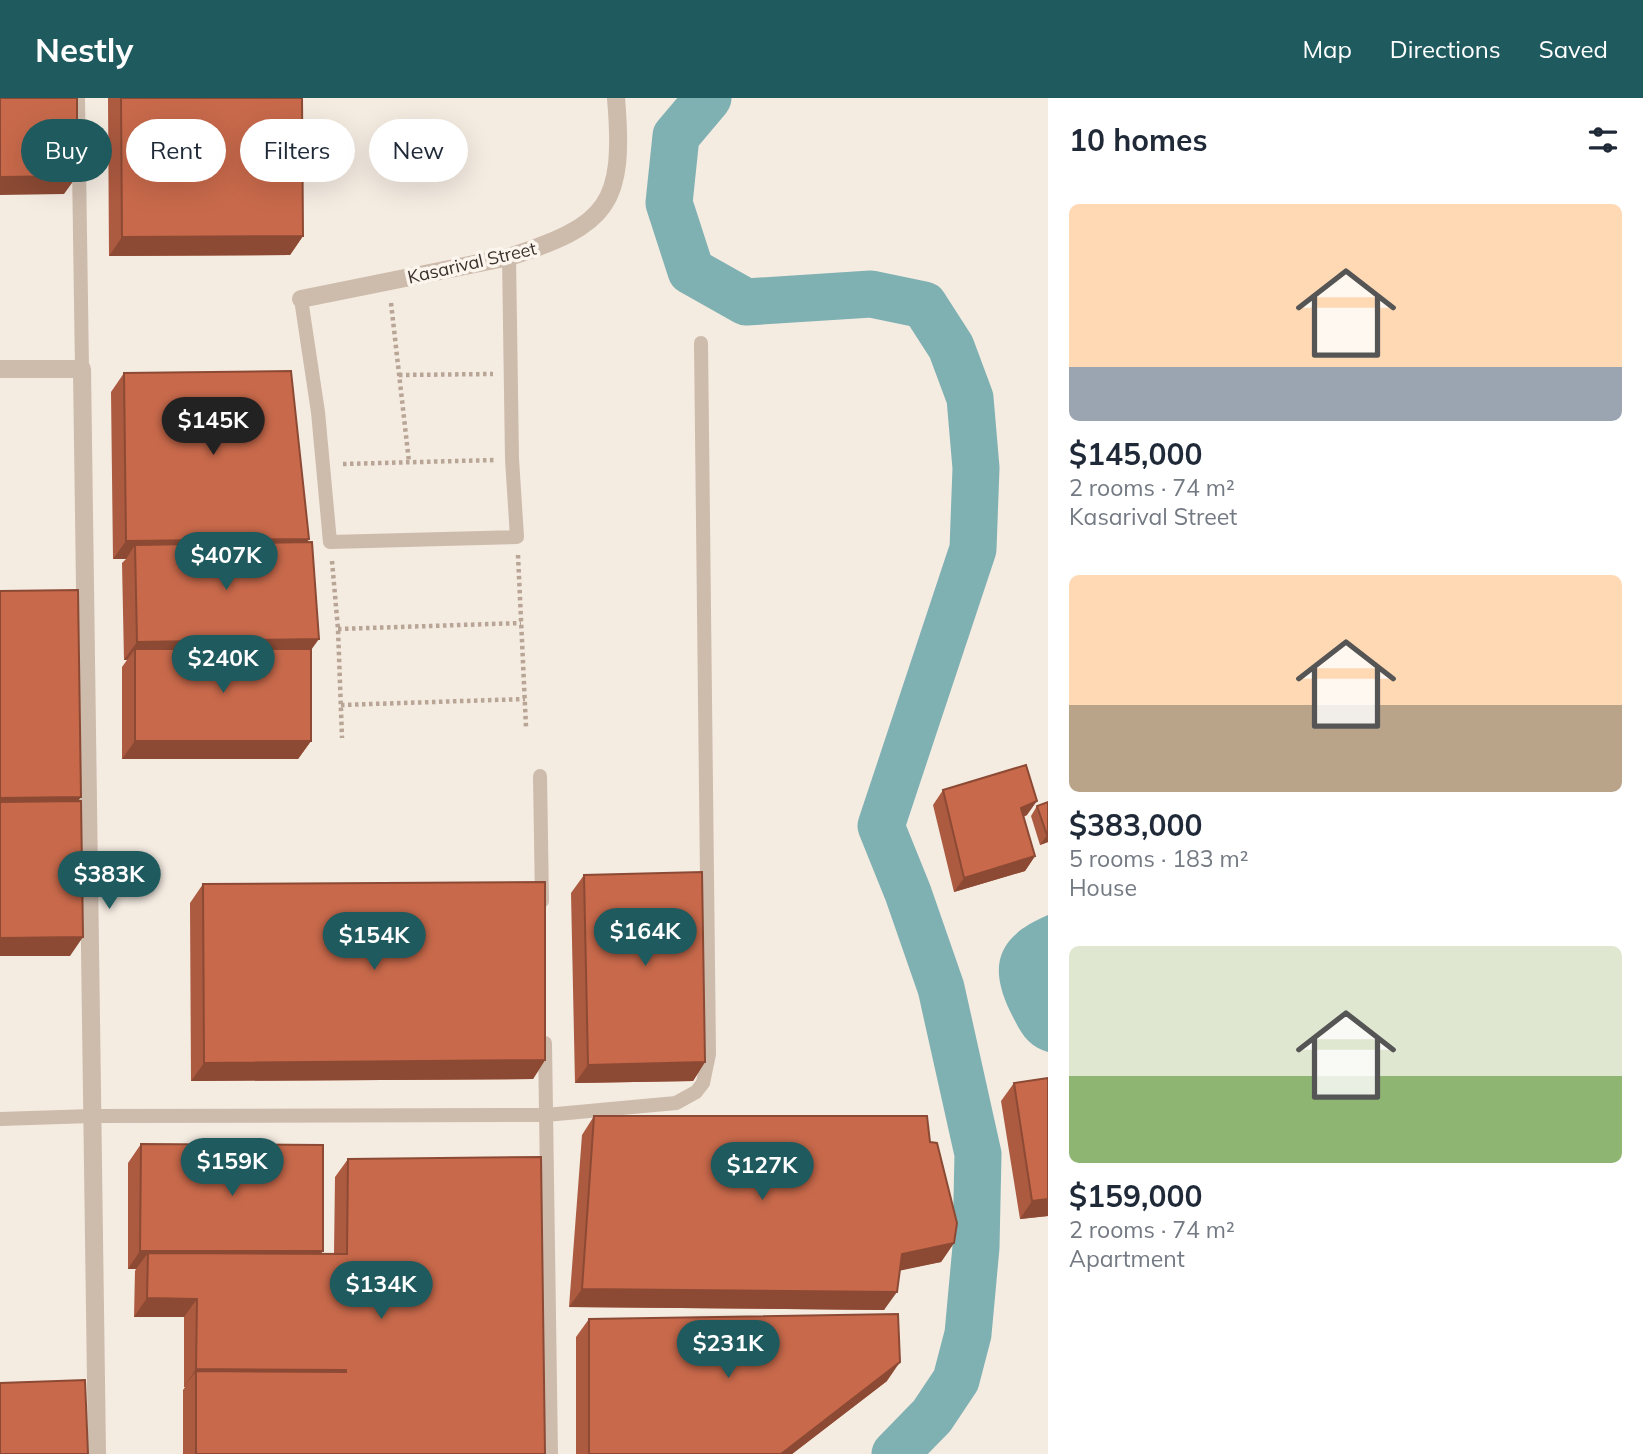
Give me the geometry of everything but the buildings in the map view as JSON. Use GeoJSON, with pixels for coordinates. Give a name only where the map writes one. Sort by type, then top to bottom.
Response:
{"type":"FeatureCollection","features":[{"type":"Feature","properties":{"kind":"street","name":"Kasarival Street"},"geometry":{"type":"LineString","coordinates":[[301,299],[509,257],[541,247],[595,218],[610,198],[619,161],[616,98]]}},
{"type":"Feature","properties":{"kind":"street"},"geometry":{"type":"LineString","coordinates":[[0,369],[82,369],[97,1454]]}},
{"type":"Feature","properties":{"kind":"lane"},"geometry":{"type":"LineString","coordinates":[[78,98],[82,369]]}},
{"type":"Feature","properties":{"kind":"lane"},"geometry":{"type":"LineString","coordinates":[[301,299],[324,465],[330,542],[517,537],[512,459],[509,257]]}},
{"type":"Feature","properties":{"kind":"lane"},"geometry":{"type":"LineString","coordinates":[[0,1119],[92,1116],[546,1115],[676,1102],[696,1092],[703,1083],[709,1054],[701,343]]}},
{"type":"Feature","properties":{"kind":"lane"},"geometry":{"type":"LineString","coordinates":[[540,776],[542,912]]}},
{"type":"Feature","properties":{"kind":"lane"},"geometry":{"type":"LineString","coordinates":[[544,1034],[551,1454]]}},
{"type":"Feature","properties":{"kind":"path"},"geometry":{"type":"LineString","coordinates":[[389,282],[410,462]]}},
{"type":"Feature","properties":{"kind":"path"},"geometry":{"type":"LineString","coordinates":[[400,375],[511,373]]}},
{"type":"Feature","properties":{"kind":"path"},"geometry":{"type":"LineString","coordinates":[[324,465],[512,459]]}},
{"type":"Feature","properties":{"kind":"path"},"geometry":{"type":"LineString","coordinates":[[517,537],[526,727]]}},
{"type":"Feature","properties":{"kind":"path"},"geometry":{"type":"LineString","coordinates":[[330,542],[338,629],[342,738]]}},
{"type":"Feature","properties":{"kind":"path"},"geometry":{"type":"LineString","coordinates":[[338,629],[521,623]]}},
{"type":"Feature","properties":{"kind":"path"},"geometry":{"type":"LineString","coordinates":[[341,705],[525,698]]}},
{"type":"Feature","properties":{"kind":"water"},"geometry":{"type":"Polygon","coordinates":[[[1048,915],[1048,1052],[1031,1044],[1020,1030],[1006,1001],[999,971],[1006,945],[1030,924],[1048,915]]]}},
{"type":"Feature","properties":{"kind":"waterway"},"geometry":{"type":"LineString","coordinates":[[708,98],[676,136],[669,203],[691,271],[746,302],[871,294],[924,305],[951,347],[970,398],[976,468],[973,549],[881,826],[941,988],[978,1154],[976,1247],[968,1334],[956,1380],[932,1416],[895,1454]]}}]}
